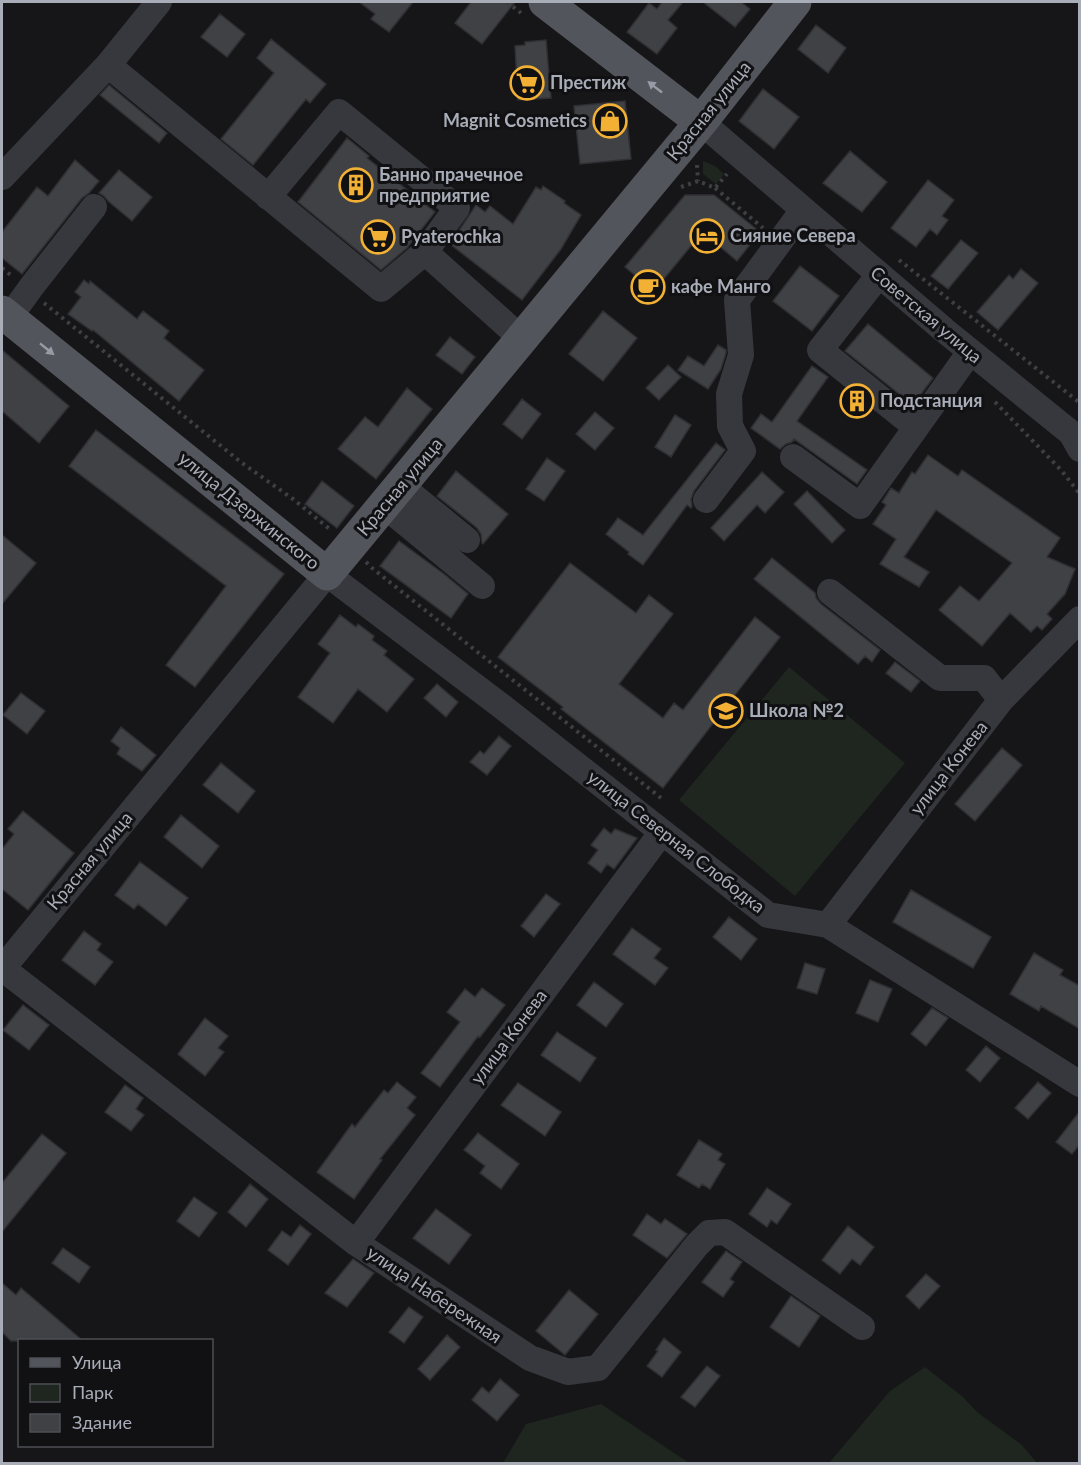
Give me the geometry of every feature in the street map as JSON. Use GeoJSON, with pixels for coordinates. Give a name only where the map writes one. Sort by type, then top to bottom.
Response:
{"type":"FeatureCollection","features":[{"type":"Feature","properties":{"kind":"main road","name":"Советская улица"},"geometry":{"type":"LineString","coordinates":[[545,2],[701,122]]}},
{"type":"Feature","properties":{"kind":"main road","name":"Красная улица"},"geometry":{"type":"LineString","coordinates":[[327,574],[701,122],[795,2]]}},
{"type":"Feature","properties":{"kind":"main road","name":"улица Дзержинского"},"geometry":{"type":"LineString","coordinates":[[5,315],[327,574]]}},
{"type":"Feature","properties":{"kind":"street"},"geometry":{"type":"LineString","coordinates":[[2,177],[108,65],[159,2]]}},
{"type":"Feature","properties":{"kind":"street"},"geometry":{"type":"LineString","coordinates":[[108,65],[268,197],[381,289],[425,252],[457,208],[339,112],[268,197]]}},
{"type":"Feature","properties":{"kind":"street","name":"Советская улица"},"geometry":{"type":"LineString","coordinates":[[701,122],[970,352],[1071,433],[1080,449]]}},
{"type":"Feature","properties":{"kind":"street"},"geometry":{"type":"LineString","coordinates":[[5,315],[32,286],[94,207]]}},
{"type":"Feature","properties":{"kind":"street"},"geometry":{"type":"LineString","coordinates":[[706,500],[743,451],[730,426],[729,394],[741,355],[737,300],[803,210]]}},
{"type":"Feature","properties":{"kind":"street"},"geometry":{"type":"LineString","coordinates":[[425,252],[522,339]]}},
{"type":"Feature","properties":{"kind":"street"},"geometry":{"type":"LineString","coordinates":[[879,275],[820,350],[916,427]]}},
{"type":"Feature","properties":{"kind":"street"},"geometry":{"type":"LineString","coordinates":[[793,457],[860,506],[970,352]]}},
{"type":"Feature","properties":{"kind":"street"},"geometry":{"type":"LineString","coordinates":[[393,496],[467,540]]}},
{"type":"Feature","properties":{"kind":"street"},"geometry":{"type":"LineString","coordinates":[[393,496],[482,586]]}},
{"type":"Feature","properties":{"kind":"street","name":"улица Дзержинского"},"geometry":{"type":"LineString","coordinates":[[327,574],[500,705]]}},
{"type":"Feature","properties":{"kind":"street","name":"Красная улица"},"geometry":{"type":"LineString","coordinates":[[2,968],[327,574]]}},
{"type":"Feature","properties":{"kind":"street"},"geometry":{"type":"LineString","coordinates":[[830,592],[940,678],[984,678],[1001,700]]}},
{"type":"Feature","properties":{"kind":"street","name":"улица Конева"},"geometry":{"type":"LineString","coordinates":[[828,925],[1001,700],[1080,619]]}},
{"type":"Feature","properties":{"kind":"street","name":"улица Северная Слободка"},"geometry":{"type":"LineString","coordinates":[[500,705],[768,915],[828,925],[1080,1084]]}},
{"type":"Feature","properties":{"kind":"street","name":"улица Конева"},"geometry":{"type":"LineString","coordinates":[[356,1243],[662,832]]}},
{"type":"Feature","properties":{"kind":"street","name":"улица Набережная"},"geometry":{"type":"LineString","coordinates":[[2,968],[356,1243],[530,1358],[568,1372],[598,1368],[709,1233],[725,1232],[862,1326]]}},
{"type":"Feature","properties":{"kind":"path"},"geometry":{"type":"LineString","coordinates":[[715,189],[727,174]]}},
{"type":"Feature","properties":{"kind":"path"},"geometry":{"type":"LineString","coordinates":[[676,183],[681,188],[698,181],[715,189],[780,242]]}},
{"type":"Feature","properties":{"kind":"green space"},"geometry":{"type":"Polygon","coordinates":[[[703,161],[715,166],[724,174],[716,184],[703,174],[703,161]]]}},
{"type":"Feature","properties":{"kind":"green space"},"geometry":{"type":"Polygon","coordinates":[[[789,667],[905,763],[795,896],[679,800],[789,667]]]}},
{"type":"Feature","properties":{"kind":"green space"},"geometry":{"type":"Polygon","coordinates":[[[925,1367],[963,1397],[977,1412],[1022,1445],[1037,1463],[829,1463],[890,1391],[925,1367]]]}},
{"type":"Feature","properties":{"kind":"green space"},"geometry":{"type":"Polygon","coordinates":[[[601,1404],[689,1463],[503,1463],[526,1424],[601,1404]]]}},
{"type":"Feature","properties":{"kind":"building"},"geometry":{"type":"Polygon","coordinates":[[[359,2],[413,2],[389,32],[371,19],[375,14],[359,2]]]}},
{"type":"Feature","properties":{"kind":"building"},"geometry":{"type":"Polygon","coordinates":[[[471,2],[515,2],[482,44],[455,23],[471,2]]]}},
{"type":"Feature","properties":{"kind":"building"},"geometry":{"type":"Polygon","coordinates":[[[662,2],[683,2],[668,20],[677,28],[657,54],[627,32],[649,3],[657,9],[662,2]]]}},
{"type":"Feature","properties":{"kind":"building"},"geometry":{"type":"Polygon","coordinates":[[[703,2],[741,2],[750,9],[735,27],[703,2]]]}},
{"type":"Feature","properties":{"kind":"building"},"geometry":{"type":"Polygon","coordinates":[[[220,14],[245,34],[227,57],[201,37],[220,14]]]}},
{"type":"Feature","properties":{"kind":"building"},"geometry":{"type":"Polygon","coordinates":[[[816,25],[846,48],[828,73],[798,49],[816,25]]]}},
{"type":"Feature","properties":{"kind":"building"},"geometry":{"type":"Polygon","coordinates":[[[271,39],[326,84],[310,103],[306,99],[253,165],[221,139],[274,73],[257,58],[271,39]]]}},
{"type":"Feature","properties":{"kind":"building"},"geometry":{"type":"Polygon","coordinates":[[[546,40],[551,98],[518,100],[515,46],[525,45],[525,42],[546,40]]]}},
{"type":"Feature","properties":{"kind":"building"},"geometry":{"type":"Polygon","coordinates":[[[109,85],[167,133],[159,143],[100,95],[109,85]]]}},
{"type":"Feature","properties":{"kind":"building"},"geometry":{"type":"Polygon","coordinates":[[[763,89],[799,117],[774,149],[739,121],[763,89]]]}},
{"type":"Feature","properties":{"kind":"building"},"geometry":{"type":"Polygon","coordinates":[[[625,101],[631,159],[580,164],[574,106],[625,101]]]}},
{"type":"Feature","properties":{"kind":"building","name":"Банно прачечное предприятие"},"geometry":{"type":"Polygon","coordinates":[[[347,138],[369,156],[367,158],[435,212],[407,248],[381,270],[298,202],[347,138]]]}},
{"type":"Feature","properties":{"kind":"building"},"geometry":{"type":"Polygon","coordinates":[[[850,151],[887,182],[862,212],[823,183],[850,151]]]}},
{"type":"Feature","properties":{"kind":"building"},"geometry":{"type":"Polygon","coordinates":[[[75,160],[99,181],[82,198],[22,274],[2,258],[2,232],[37,187],[48,196],[75,160]]]}},
{"type":"Feature","properties":{"kind":"building"},"geometry":{"type":"Polygon","coordinates":[[[119,170],[152,197],[132,221],[99,193],[119,170]]]}},
{"type":"Feature","properties":{"kind":"building"},"geometry":{"type":"Polygon","coordinates":[[[928,180],[954,200],[942,216],[948,220],[937,235],[930,229],[916,247],[891,228],[928,180]]]}},
{"type":"Feature","properties":{"kind":"building"},"geometry":{"type":"Polygon","coordinates":[[[543,186],[581,215],[561,249],[522,300],[450,244],[476,205],[485,212],[490,206],[513,224],[536,187],[541,190],[543,186]]]}},
{"type":"Feature","properties":{"kind":"building","name":"Сияние Севера"},"geometry":{"type":"Polygon","coordinates":[[[685,195],[714,195],[760,232],[737,261],[711,239],[695,241],[654,291],[625,267],[685,195]]]}},
{"type":"Feature","properties":{"kind":"building"},"geometry":{"type":"Polygon","coordinates":[[[961,240],[978,253],[948,289],[931,276],[961,240]]]}},
{"type":"Feature","properties":{"kind":"building"},"geometry":{"type":"Polygon","coordinates":[[[800,266],[839,296],[812,331],[773,301],[800,266]]]}},
{"type":"Feature","properties":{"kind":"building"},"geometry":{"type":"Polygon","coordinates":[[[1021,269],[1038,283],[998,330],[977,312],[1009,275],[1013,279],[1021,269]]]}},
{"type":"Feature","properties":{"kind":"building"},"geometry":{"type":"Polygon","coordinates":[[[84,280],[89,284],[90,281],[137,319],[143,311],[169,331],[164,338],[204,370],[179,401],[93,330],[68,314],[81,297],[75,292],[84,280]]]}},
{"type":"Feature","properties":{"kind":"building"},"geometry":{"type":"Polygon","coordinates":[[[603,311],[637,338],[603,381],[569,354],[603,311]]]}},
{"type":"Feature","properties":{"kind":"building"},"geometry":{"type":"Polygon","coordinates":[[[868,324],[933,378],[913,405],[845,351],[868,324]]]}},
{"type":"Feature","properties":{"kind":"building"},"geometry":{"type":"Polygon","coordinates":[[[450,337],[475,357],[462,374],[436,355],[450,337]]]}},
{"type":"Feature","properties":{"kind":"building"},"geometry":{"type":"Polygon","coordinates":[[[718,345],[726,350],[726,353],[721,369],[708,389],[678,370],[688,356],[704,366],[718,345]]]}},
{"type":"Feature","properties":{"kind":"building"},"geometry":{"type":"Polygon","coordinates":[[[2,350],[69,406],[39,443],[2,411],[2,350]]]}},
{"type":"Feature","properties":{"kind":"building"},"geometry":{"type":"Polygon","coordinates":[[[668,365],[681,377],[659,400],[646,388],[668,365]]]}},
{"type":"Feature","properties":{"kind":"building"},"geometry":{"type":"Polygon","coordinates":[[[812,366],[828,377],[797,421],[867,470],[857,484],[794,439],[780,449],[751,428],[761,414],[772,422],[812,366]]]}},
{"type":"Feature","properties":{"kind":"building"},"geometry":{"type":"Polygon","coordinates":[[[407,388],[432,409],[376,479],[338,449],[365,417],[378,427],[407,388]]]}},
{"type":"Feature","properties":{"kind":"building","name":"Подстанция"},"geometry":{"type":"Polygon","coordinates":[[[852,395],[864,404],[859,411],[847,402],[852,395]]]}},
{"type":"Feature","properties":{"kind":"building"},"geometry":{"type":"Polygon","coordinates":[[[522,399],[541,414],[522,439],[503,424],[522,399]]]}},
{"type":"Feature","properties":{"kind":"building"},"geometry":{"type":"Polygon","coordinates":[[[595,412],[614,428],[595,450],[576,434],[595,412]]]}},
{"type":"Feature","properties":{"kind":"building"},"geometry":{"type":"Polygon","coordinates":[[[675,415],[691,425],[671,457],[655,447],[675,415]]]}},
{"type":"Feature","properties":{"kind":"building"},"geometry":{"type":"Polygon","coordinates":[[[96,430],[284,574],[195,687],[166,665],[226,586],[69,466],[96,430]]]}},
{"type":"Feature","properties":{"kind":"building"},"geometry":{"type":"Polygon","coordinates":[[[716,443],[725,450],[694,491],[691,508],[687,505],[643,565],[606,534],[618,518],[643,535],[716,443]]]}},
{"type":"Feature","properties":{"kind":"building"},"geometry":{"type":"Polygon","coordinates":[[[928,455],[958,476],[962,470],[1060,538],[1047,557],[1075,569],[1065,594],[1047,614],[1052,619],[1042,630],[1037,626],[1031,632],[1010,613],[982,646],[939,610],[960,586],[979,601],[1012,563],[936,510],[904,557],[929,572],[919,587],[880,564],[896,539],[873,524],[886,505],[882,502],[891,488],[899,493],[912,472],[915,474],[928,455]]]}},
{"type":"Feature","properties":{"kind":"building"},"geometry":{"type":"Polygon","coordinates":[[[547,458],[565,471],[544,501],[526,489],[547,458]]]}},
{"type":"Feature","properties":{"kind":"building"},"geometry":{"type":"Polygon","coordinates":[[[456,471],[508,514],[483,544],[477,528],[437,496],[456,471]]]}},
{"type":"Feature","properties":{"kind":"building"},"geometry":{"type":"Polygon","coordinates":[[[762,472],[784,492],[765,513],[757,505],[724,541],[711,528],[762,472]]]}},
{"type":"Feature","properties":{"kind":"building"},"geometry":{"type":"Polygon","coordinates":[[[322,481],[354,506],[337,528],[305,504],[322,481]]]}},
{"type":"Feature","properties":{"kind":"building"},"geometry":{"type":"Polygon","coordinates":[[[807,491],[845,530],[832,543],[794,504],[807,491]]]}},
{"type":"Feature","properties":{"kind":"building"},"geometry":{"type":"Polygon","coordinates":[[[2,535],[36,563],[2,604],[2,535]]]}},
{"type":"Feature","properties":{"kind":"building"},"geometry":{"type":"Polygon","coordinates":[[[399,541],[468,594],[451,618],[380,566],[399,541]]]}},
{"type":"Feature","properties":{"kind":"building"},"geometry":{"type":"Polygon","coordinates":[[[772,558],[815,593],[821,604],[880,650],[872,662],[865,656],[858,664],[754,579],[772,558]]]}},
{"type":"Feature","properties":{"kind":"building"},"geometry":{"type":"Polygon","coordinates":[[[570,563],[636,613],[649,595],[673,614],[619,684],[663,718],[674,703],[683,710],[755,617],[780,637],[663,788],[498,657],[570,563]]]}},
{"type":"Feature","properties":{"kind":"building"},"geometry":{"type":"Polygon","coordinates":[[[340,615],[356,627],[358,624],[374,636],[372,640],[387,651],[384,655],[414,679],[387,712],[358,689],[333,723],[298,697],[330,653],[318,644],[340,615]]]}},
{"type":"Feature","properties":{"kind":"building"},"geometry":{"type":"Polygon","coordinates":[[[895,662],[920,681],[911,692],[886,673],[895,662]]]}},
{"type":"Feature","properties":{"kind":"building"},"geometry":{"type":"Polygon","coordinates":[[[437,684],[458,702],[446,717],[424,698],[437,684]]]}},
{"type":"Feature","properties":{"kind":"building"},"geometry":{"type":"Polygon","coordinates":[[[21,693],[45,711],[27,734],[3,715],[21,693]]]}},
{"type":"Feature","properties":{"kind":"building"},"geometry":{"type":"Polygon","coordinates":[[[121,727],[156,755],[142,771],[117,754],[120,748],[111,741],[121,727]]]}},
{"type":"Feature","properties":{"kind":"building"},"geometry":{"type":"Polygon","coordinates":[[[499,736],[511,746],[487,775],[470,762],[480,751],[484,754],[499,736]]]}},
{"type":"Feature","properties":{"kind":"building"},"geometry":{"type":"Polygon","coordinates":[[[1002,748],[1022,765],[975,821],[955,804],[1002,748]]]}},
{"type":"Feature","properties":{"kind":"building"},"geometry":{"type":"Polygon","coordinates":[[[221,763],[255,791],[238,813],[203,785],[221,763]]]}},
{"type":"Feature","properties":{"kind":"building"},"geometry":{"type":"Polygon","coordinates":[[[23,811],[74,853],[28,910],[2,889],[2,849],[14,834],[8,829],[23,811]]]}},
{"type":"Feature","properties":{"kind":"building"},"geometry":{"type":"Polygon","coordinates":[[[181,815],[219,846],[202,868],[164,837],[181,815]]]}},
{"type":"Feature","properties":{"kind":"building"},"geometry":{"type":"Polygon","coordinates":[[[604,828],[611,834],[615,829],[637,838],[614,869],[607,864],[601,873],[588,863],[598,850],[591,845],[604,828]]]}},
{"type":"Feature","properties":{"kind":"building"},"geometry":{"type":"Polygon","coordinates":[[[140,862],[188,898],[166,926],[138,904],[134,909],[115,895],[140,862]]]}},
{"type":"Feature","properties":{"kind":"building"},"geometry":{"type":"Polygon","coordinates":[[[911,890],[991,937],[973,968],[893,922],[911,890]]]}},
{"type":"Feature","properties":{"kind":"building"},"geometry":{"type":"Polygon","coordinates":[[[546,894],[560,904],[534,937],[521,926],[546,894]]]}},
{"type":"Feature","properties":{"kind":"building"},"geometry":{"type":"Polygon","coordinates":[[[729,917],[757,939],[741,960],[713,937],[729,917]]]}},
{"type":"Feature","properties":{"kind":"building"},"geometry":{"type":"Polygon","coordinates":[[[632,928],[661,949],[654,958],[668,968],[655,985],[613,954],[632,928]]]}},
{"type":"Feature","properties":{"kind":"building"},"geometry":{"type":"Polygon","coordinates":[[[84,931],[101,944],[97,950],[113,962],[95,985],[62,960],[84,931]]]}},
{"type":"Feature","properties":{"kind":"building"},"geometry":{"type":"Polygon","coordinates":[[[1034,953],[1063,970],[1060,975],[1080,986],[1080,1029],[1041,1006],[1039,1011],[1010,994],[1034,953]]]}},
{"type":"Feature","properties":{"kind":"building"},"geometry":{"type":"Polygon","coordinates":[[[805,963],[825,969],[817,994],[797,988],[805,963]]]}},
{"type":"Feature","properties":{"kind":"building"},"geometry":{"type":"Polygon","coordinates":[[[870,980],[892,989],[878,1022],[856,1013],[870,980]]]}},
{"type":"Feature","properties":{"kind":"building"},"geometry":{"type":"Polygon","coordinates":[[[594,982],[623,1004],[606,1027],[577,1005],[594,982]]]}},
{"type":"Feature","properties":{"kind":"building"},"geometry":{"type":"Polygon","coordinates":[[[482,988],[505,1005],[480,1037],[478,1036],[440,1087],[421,1073],[460,1022],[447,1012],[465,989],[475,997],[482,988]]]}},
{"type":"Feature","properties":{"kind":"building"},"geometry":{"type":"Polygon","coordinates":[[[23,1005],[49,1025],[29,1050],[3,1030],[23,1005]]]}},
{"type":"Feature","properties":{"kind":"building"},"geometry":{"type":"Polygon","coordinates":[[[932,1008],[948,1018],[926,1046],[911,1034],[932,1008]]]}},
{"type":"Feature","properties":{"kind":"building"},"geometry":{"type":"Polygon","coordinates":[[[205,1018],[228,1036],[218,1048],[224,1052],[205,1076],[178,1054],[205,1018]]]}},
{"type":"Feature","properties":{"kind":"building"},"geometry":{"type":"Polygon","coordinates":[[[557,1032],[596,1058],[580,1082],[541,1055],[557,1032]]]}},
{"type":"Feature","properties":{"kind":"building"},"geometry":{"type":"Polygon","coordinates":[[[986,1046],[1000,1058],[980,1082],[966,1070],[986,1046]]]}},
{"type":"Feature","properties":{"kind":"building"},"geometry":{"type":"Polygon","coordinates":[[[397,1082],[416,1097],[407,1108],[415,1115],[380,1159],[382,1160],[354,1199],[317,1172],[352,1124],[355,1127],[384,1090],[388,1093],[397,1082]]]}},
{"type":"Feature","properties":{"kind":"building"},"geometry":{"type":"Polygon","coordinates":[[[1038,1082],[1051,1093],[1028,1119],[1015,1108],[1038,1082]]]}},
{"type":"Feature","properties":{"kind":"building"},"geometry":{"type":"Polygon","coordinates":[[[518,1083],[561,1112],[545,1136],[501,1105],[518,1083]]]}},
{"type":"Feature","properties":{"kind":"building"},"geometry":{"type":"Polygon","coordinates":[[[125,1085],[143,1098],[136,1109],[144,1115],[131,1131],[105,1112],[125,1085]]]}},
{"type":"Feature","properties":{"kind":"building"},"geometry":{"type":"Polygon","coordinates":[[[1080,1111],[1080,1144],[1072,1154],[1056,1142],[1080,1111]]]}},
{"type":"Feature","properties":{"kind":"building"},"geometry":{"type":"Polygon","coordinates":[[[478,1133],[519,1164],[501,1189],[480,1173],[485,1166],[464,1150],[478,1133]]]}},
{"type":"Feature","properties":{"kind":"building"},"geometry":{"type":"Polygon","coordinates":[[[42,1134],[66,1153],[2,1232],[2,1183],[42,1134]]]}},
{"type":"Feature","properties":{"kind":"building"},"geometry":{"type":"Polygon","coordinates":[[[699,1140],[722,1154],[718,1160],[725,1164],[710,1189],[702,1184],[699,1188],[677,1175],[699,1140]]]}},
{"type":"Feature","properties":{"kind":"building"},"geometry":{"type":"Polygon","coordinates":[[[250,1184],[268,1199],[246,1227],[228,1212],[250,1184]]]}},
{"type":"Feature","properties":{"kind":"building"},"geometry":{"type":"Polygon","coordinates":[[[767,1188],[791,1204],[777,1224],[771,1220],[767,1227],[749,1214],[767,1188]]]}},
{"type":"Feature","properties":{"kind":"building"},"geometry":{"type":"Polygon","coordinates":[[[194,1197],[217,1213],[199,1237],[177,1221],[194,1197]]]}},
{"type":"Feature","properties":{"kind":"building"},"geometry":{"type":"Polygon","coordinates":[[[436,1209],[471,1235],[449,1264],[413,1238],[436,1209]]]}},
{"type":"Feature","properties":{"kind":"building"},"geometry":{"type":"Polygon","coordinates":[[[647,1214],[661,1224],[665,1219],[687,1234],[667,1258],[633,1235],[647,1214]]]}},
{"type":"Feature","properties":{"kind":"building"},"geometry":{"type":"Polygon","coordinates":[[[300,1225],[311,1234],[288,1265],[268,1250],[282,1231],[291,1237],[300,1225]]]}},
{"type":"Feature","properties":{"kind":"building"},"geometry":{"type":"Polygon","coordinates":[[[848,1226],[874,1247],[860,1265],[852,1259],[840,1274],[822,1260],[848,1226]]]}},
{"type":"Feature","properties":{"kind":"building"},"geometry":{"type":"Polygon","coordinates":[[[63,1248],[90,1267],[79,1283],[52,1263],[63,1248]]]}},
{"type":"Feature","properties":{"kind":"building"},"geometry":{"type":"Polygon","coordinates":[[[726,1251],[742,1262],[730,1279],[734,1282],[723,1297],[702,1282],[726,1251]]]}},
{"type":"Feature","properties":{"kind":"building"},"geometry":{"type":"Polygon","coordinates":[[[353,1259],[374,1273],[347,1307],[325,1293],[353,1259]]]}},
{"type":"Feature","properties":{"kind":"building"},"geometry":{"type":"Polygon","coordinates":[[[926,1274],[940,1286],[919,1309],[906,1296],[926,1274]]]}},
{"type":"Feature","properties":{"kind":"building"},"geometry":{"type":"Polygon","coordinates":[[[2,1283],[16,1295],[21,1288],[81,1339],[11,1341],[2,1332],[2,1283]]]}},
{"type":"Feature","properties":{"kind":"building"},"geometry":{"type":"Polygon","coordinates":[[[569,1290],[598,1314],[565,1355],[536,1331],[569,1290]]]}},
{"type":"Feature","properties":{"kind":"building"},"geometry":{"type":"Polygon","coordinates":[[[791,1296],[820,1316],[799,1347],[770,1327],[791,1296]]]}},
{"type":"Feature","properties":{"kind":"building"},"geometry":{"type":"Polygon","coordinates":[[[409,1307],[423,1317],[404,1343],[389,1332],[409,1307]]]}},
{"type":"Feature","properties":{"kind":"building"},"geometry":{"type":"Polygon","coordinates":[[[447,1335],[460,1347],[430,1380],[418,1369],[447,1335]]]}},
{"type":"Feature","properties":{"kind":"building"},"geometry":{"type":"Polygon","coordinates":[[[664,1338],[681,1352],[662,1377],[647,1366],[664,1338]]]}},
{"type":"Feature","properties":{"kind":"building"},"geometry":{"type":"Polygon","coordinates":[[[707,1366],[720,1376],[695,1407],[681,1397],[707,1366]]]}},
{"type":"Feature","properties":{"kind":"building"},"geometry":{"type":"Polygon","coordinates":[[[500,1379],[519,1395],[497,1421],[472,1400],[482,1387],[489,1393],[500,1379]]]}},
{"type":"Feature","properties":{"kind":"place","name":"Престиж"},"geometry":{"type":"Point","coordinates":[527,83]}},
{"type":"Feature","properties":{"kind":"place","name":"Magnit Cosmetics"},"geometry":{"type":"Point","coordinates":[610,121]}},
{"type":"Feature","properties":{"kind":"place","name":"Банно прачечное предприятие"},"geometry":{"type":"Point","coordinates":[356,185]}},
{"type":"Feature","properties":{"kind":"place","name":"Сияние Севера"},"geometry":{"type":"Point","coordinates":[707,236]}},
{"type":"Feature","properties":{"kind":"place","name":"Pyaterochka"},"geometry":{"type":"Point","coordinates":[378,237]}},
{"type":"Feature","properties":{"kind":"place","name":"кафе Манго"},"geometry":{"type":"Point","coordinates":[648,287]}},
{"type":"Feature","properties":{"kind":"place","name":"Подстанция"},"geometry":{"type":"Point","coordinates":[857,401]}},
{"type":"Feature","properties":{"kind":"place","name":"Школа №2"},"geometry":{"type":"Point","coordinates":[726,711]}}]}
